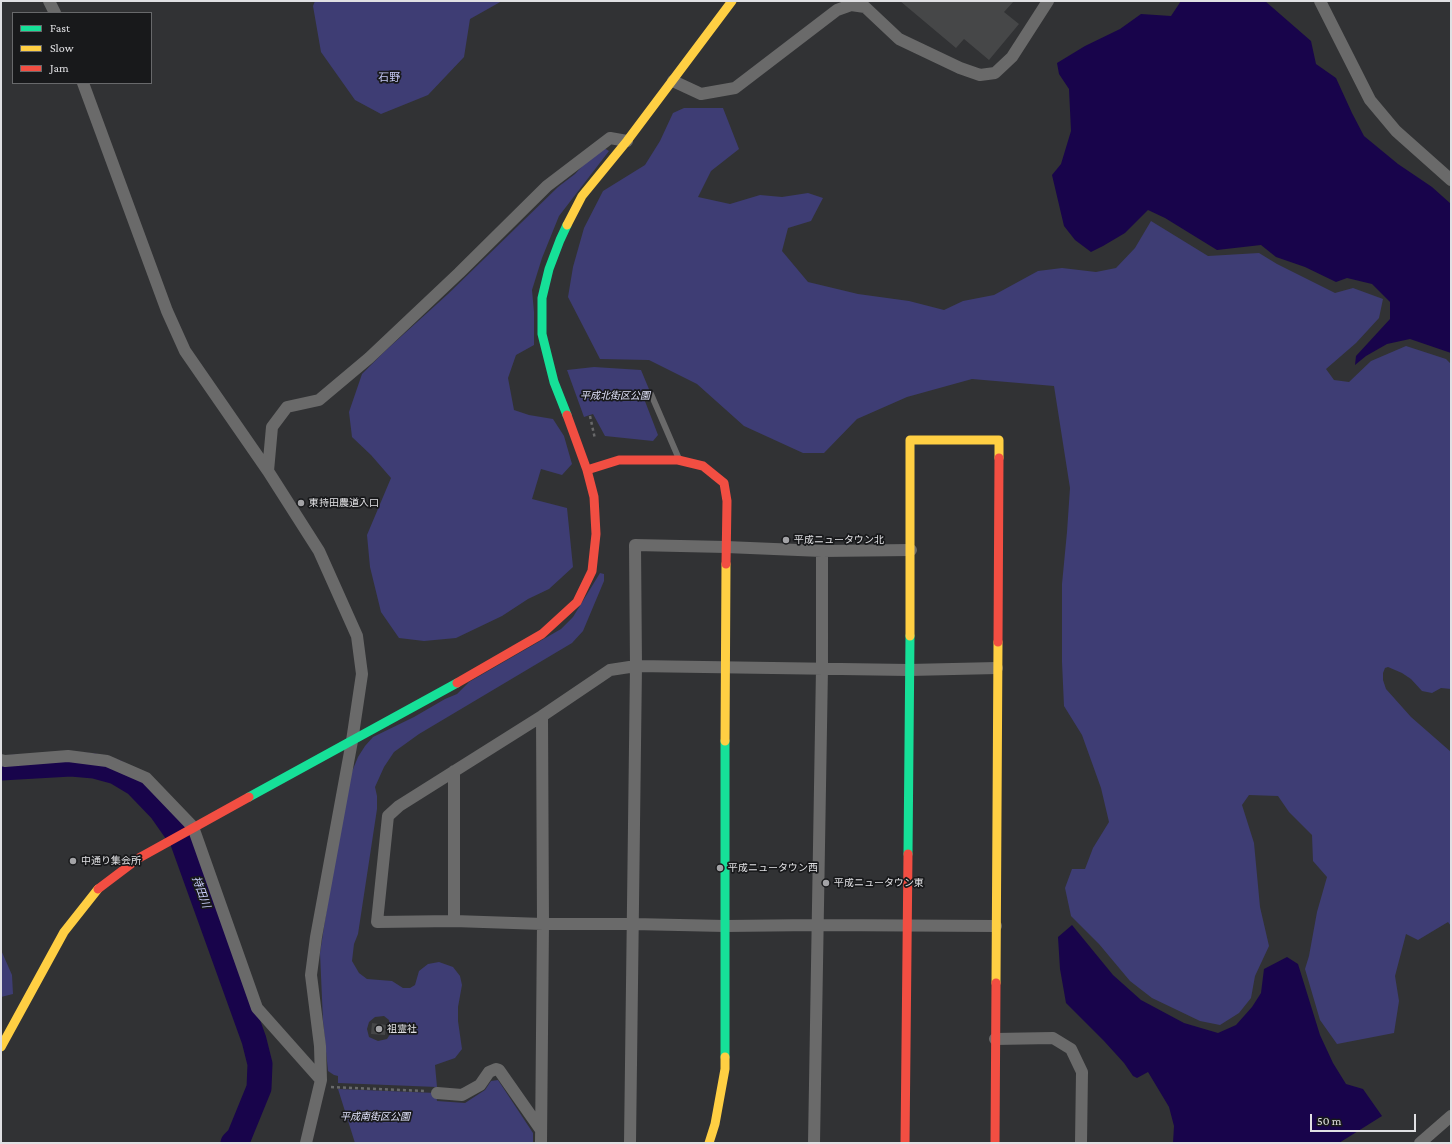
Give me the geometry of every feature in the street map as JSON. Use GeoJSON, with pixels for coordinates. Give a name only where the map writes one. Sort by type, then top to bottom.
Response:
{"type":"FeatureCollection","features":[{"type":"Feature","properties":{"kind":"street"},"geometry":{"type":"LineString","coordinates":[[49,1],[54,12]]}},
{"type":"Feature","properties":{"kind":"street"},"geometry":{"type":"LineString","coordinates":[[1,1047],[64,932],[96,890],[139,858],[504,657],[542,634],[577,602],[592,571],[596,534],[594,497],[587,470],[554,382],[542,334],[542,298],[549,269],[560,240],[582,196],[627,141],[732,1]]}},
{"type":"Feature","properties":{"kind":"street"},"geometry":{"type":"LineString","coordinates":[[673,81],[701,94],[735,88],[837,10],[851,5],[865,7],[899,39],[960,68],[980,75],[995,73],[1012,57],[1048,1]]}},
{"type":"Feature","properties":{"kind":"street"},"geometry":{"type":"LineString","coordinates":[[1320,1],[1370,100],[1396,131],[1451,180]]}},
{"type":"Feature","properties":{"kind":"street"},"geometry":{"type":"LineString","coordinates":[[84,84],[167,311],[185,351],[268,471],[319,551],[357,636],[362,674],[352,741],[316,937],[311,975],[324,1084],[306,1143]]}},
{"type":"Feature","properties":{"kind":"street"},"geometry":{"type":"LineString","coordinates":[[268,471],[272,427],[287,407],[319,400],[369,358],[459,273],[547,186],[610,138],[627,141]]}},
{"type":"Feature","properties":{"kind":"street"},"geometry":{"type":"LineString","coordinates":[[905,1143],[911,550],[910,440],[999,440],[995,1143]]}},
{"type":"Feature","properties":{"kind":"street"},"geometry":{"type":"LineString","coordinates":[[587,470],[619,460],[680,461],[703,466],[724,483],[728,501],[725,667],[724,1069],[715,1124],[709,1143]]}},
{"type":"Feature","properties":{"kind":"street"},"geometry":{"type":"LineString","coordinates":[[630,1143],[636,666],[636,545],[822,551],[911,550]]}},
{"type":"Feature","properties":{"kind":"street"},"geometry":{"type":"LineString","coordinates":[[814,1143],[822,668],[822,551]]}},
{"type":"Feature","properties":{"kind":"street"},"geometry":{"type":"LineString","coordinates":[[996,926],[725,926],[543,924],[454,921],[377,922],[388,816],[399,806],[542,716],[610,670],[636,666],[909,670],[997,668]]}},
{"type":"Feature","properties":{"kind":"street"},"geometry":{"type":"LineString","coordinates":[[541,1143],[543,924],[542,716]]}},
{"type":"Feature","properties":{"kind":"street"},"geometry":{"type":"LineString","coordinates":[[1,760],[5,761],[68,756],[107,761],[146,778],[190,829],[257,1008],[324,1084]]}},
{"type":"Feature","properties":{"kind":"street"},"geometry":{"type":"LineString","coordinates":[[454,771],[454,921]]}},
{"type":"Feature","properties":{"kind":"street"},"geometry":{"type":"LineString","coordinates":[[995,1039],[1053,1038],[1071,1049],[1082,1072],[1081,1143]]}},
{"type":"Feature","properties":{"kind":"street"},"geometry":{"type":"LineString","coordinates":[[437,1093],[462,1095],[480,1085],[489,1072],[496,1069],[499,1070],[541,1130]]}},
{"type":"Feature","properties":{"kind":"street"},"geometry":{"type":"LineString","coordinates":[[1420,1143],[1451,1116]]}},
{"type":"Feature","properties":{"kind":"lane"},"geometry":{"type":"LineString","coordinates":[[651,394],[680,461]]}},
{"type":"Feature","properties":{"kind":"path"},"geometry":{"type":"LineString","coordinates":[[590,416],[595,440]]}},
{"type":"Feature","properties":{"kind":"path"},"geometry":{"type":"LineString","coordinates":[[324,1084],[436,1091],[437,1093]]}},
{"type":"Feature","properties":{"kind":"green space"},"geometry":{"type":"Polygon","coordinates":[[[315,1],[502,1],[470,19],[464,57],[428,95],[381,114],[355,100],[321,52],[313,6],[315,1]]]}},
{"type":"Feature","properties":{"kind":"green space"},"geometry":{"type":"Polygon","coordinates":[[[684,108],[723,108],[739,149],[711,171],[698,197],[730,204],[760,195],[782,197],[808,193],[823,198],[811,221],[788,228],[782,251],[808,282],[858,294],[909,301],[944,310],[963,301],[994,295],[1038,271],[1062,268],[1096,272],[1116,268],[1135,248],[1151,221],[1208,256],[1259,253],[1277,264],[1335,293],[1353,288],[1383,299],[1379,318],[1356,343],[1326,369],[1334,380],[1349,382],[1371,361],[1406,346],[1446,359],[1451,364],[1451,689],[1441,688],[1432,693],[1422,691],[1411,679],[1388,667],[1385,668],[1383,673],[1383,680],[1386,689],[1411,717],[1451,752],[1451,926],[1448,922],[1418,940],[1406,934],[1395,976],[1399,1001],[1394,1033],[1337,1044],[1320,1020],[1305,969],[1309,956],[1317,912],[1327,877],[1313,861],[1312,835],[1289,812],[1278,796],[1249,795],[1242,805],[1254,843],[1260,907],[1269,946],[1255,976],[1251,998],[1239,1013],[1220,1025],[1200,1021],[1152,998],[1130,981],[1099,944],[1071,916],[1065,888],[1072,869],[1085,869],[1093,848],[1109,822],[1101,788],[1082,735],[1064,706],[1062,662],[1062,584],[1070,488],[1054,386],[972,379],[907,397],[857,419],[824,453],[803,453],[744,426],[697,384],[649,360],[600,359],[568,297],[573,267],[584,228],[603,191],[645,165],[660,141],[673,113],[684,108]]]}},
{"type":"Feature","properties":{"kind":"green space"},"geometry":{"type":"Polygon","coordinates":[[[604,148],[609,151],[559,216],[542,258],[532,290],[534,345],[516,355],[508,378],[514,410],[529,415],[553,419],[564,436],[572,464],[562,475],[541,469],[532,499],[567,508],[573,567],[549,589],[528,599],[502,616],[456,638],[424,641],[399,638],[381,612],[370,567],[367,535],[391,478],[371,455],[352,437],[349,412],[362,374],[448,294],[558,187],[604,148]]]}},
{"type":"Feature","properties":{"kind":"green space","name":"平成北街区公園"},"geometry":{"type":"Polygon","coordinates":[[[594,367],[641,370],[651,394],[643,396],[658,435],[653,441],[605,436],[593,414],[584,417],[567,370],[594,367]]]}},
{"type":"Feature","properties":{"kind":"green space"},"geometry":{"type":"Polygon","coordinates":[[[600,573],[604,574],[604,581],[583,631],[572,643],[419,734],[394,752],[384,767],[375,787],[377,809],[358,934],[354,944],[352,961],[359,973],[367,979],[392,981],[403,988],[410,988],[415,985],[419,971],[428,964],[439,962],[453,967],[460,976],[462,985],[458,1007],[458,1021],[462,1049],[455,1058],[435,1065],[437,1087],[338,1083],[338,1076],[328,1071],[323,1021],[320,953],[334,861],[351,774],[358,757],[373,737],[457,694],[469,682],[561,629],[573,617],[600,573]],[[384,1016],[375,1017],[369,1022],[367,1029],[369,1037],[378,1041],[387,1039],[391,1033],[389,1020],[384,1016]]]}},
{"type":"Feature","properties":{"kind":"green space"},"geometry":{"type":"Polygon","coordinates":[[[1,950],[12,975],[13,994],[1,997],[1,950]]]}},
{"type":"Feature","properties":{"kind":"green space","name":"平成南街区公園"},"geometry":{"type":"Polygon","coordinates":[[[498,1080],[533,1133],[533,1143],[355,1143],[338,1089],[436,1093],[437,1101],[465,1103],[485,1090],[491,1081],[498,1080]]]}},
{"type":"Feature","properties":{"kind":"shaded area"},"geometry":{"type":"Polygon","coordinates":[[[1181,1],[1265,1],[1311,41],[1316,64],[1336,78],[1364,136],[1398,164],[1432,187],[1451,204],[1451,353],[1410,339],[1387,344],[1366,356],[1355,365],[1356,356],[1390,319],[1390,302],[1372,284],[1347,278],[1336,282],[1305,267],[1276,257],[1261,245],[1217,250],[1165,218],[1148,210],[1125,233],[1091,252],[1075,240],[1064,226],[1052,175],[1061,164],[1071,131],[1069,89],[1059,74],[1057,63],[1085,46],[1120,29],[1141,14],[1171,16],[1181,1]]]}},
{"type":"Feature","properties":{"kind":"shaded area"},"geometry":{"type":"Polygon","coordinates":[[[1072,925],[1113,975],[1141,1000],[1184,1023],[1218,1033],[1236,1025],[1252,1007],[1261,993],[1264,969],[1287,957],[1298,964],[1320,1035],[1333,1063],[1346,1084],[1363,1089],[1382,1116],[1339,1143],[1173,1143],[1174,1126],[1169,1107],[1148,1072],[1137,1078],[1133,1076],[1124,1063],[1104,1041],[1066,1003],[1060,969],[1058,937],[1072,925]]]}},
{"type":"Feature","properties":{"kind":"building"},"geometry":{"type":"Polygon","coordinates":[[[900,1],[1014,1],[1004,12],[1019,24],[989,60],[964,39],[956,48],[900,1]]]}},
{"type":"Feature","properties":{"kind":"building","name":"祖霊社"},"geometry":{"type":"Polygon","coordinates":[[[372,1023],[386,1025],[385,1035],[371,1034],[372,1023]]]}},
{"type":"Feature","properties":{"kind":"waterway","name":"持田川"},"geometry":{"type":"LineString","coordinates":[[1,768],[71,764],[94,766],[116,772],[136,784],[161,810],[182,840],[254,1040],[260,1064],[259,1088],[239,1137],[233,1143]]}},
{"type":"Feature","properties":{"kind":"traffic: fast"},"geometry":{"type":"LineString","coordinates":[[567,225],[549,269],[542,298],[542,334],[554,382],[567,415]]}},
{"type":"Feature","properties":{"kind":"traffic: fast"},"geometry":{"type":"LineString","coordinates":[[908,854],[910,636]]}},
{"type":"Feature","properties":{"kind":"traffic: fast"},"geometry":{"type":"LineString","coordinates":[[249,797],[457,683]]}},
{"type":"Feature","properties":{"kind":"traffic: fast"},"geometry":{"type":"LineString","coordinates":[[725,741],[725,1057]]}},
{"type":"Feature","properties":{"kind":"traffic: slow"},"geometry":{"type":"LineString","coordinates":[[567,225],[582,196],[627,141],[732,1]]}},
{"type":"Feature","properties":{"kind":"traffic: slow"},"geometry":{"type":"LineString","coordinates":[[910,636],[910,440],[999,440],[999,458]]}},
{"type":"Feature","properties":{"kind":"traffic: slow"},"geometry":{"type":"LineString","coordinates":[[725,741],[726,564]]}},
{"type":"Feature","properties":{"kind":"traffic: slow"},"geometry":{"type":"LineString","coordinates":[[996,983],[998,642]]}},
{"type":"Feature","properties":{"kind":"traffic: slow"},"geometry":{"type":"LineString","coordinates":[[1,1047],[64,932],[98,889]]}},
{"type":"Feature","properties":{"kind":"traffic: slow"},"geometry":{"type":"LineString","coordinates":[[709,1143],[715,1124],[725,1069],[725,1057]]}},
{"type":"Feature","properties":{"kind":"traffic: jam"},"geometry":{"type":"LineString","coordinates":[[457,683],[542,634],[577,602],[592,571],[596,534],[594,497],[587,470],[567,415]]}},
{"type":"Feature","properties":{"kind":"traffic: jam"},"geometry":{"type":"LineString","coordinates":[[998,642],[999,458]]}},
{"type":"Feature","properties":{"kind":"traffic: jam"},"geometry":{"type":"LineString","coordinates":[[587,470],[619,460],[678,460],[703,466],[724,483],[727,501],[726,564]]}},
{"type":"Feature","properties":{"kind":"traffic: jam"},"geometry":{"type":"LineString","coordinates":[[98,889],[139,858],[249,797]]}},
{"type":"Feature","properties":{"kind":"traffic: jam"},"geometry":{"type":"LineString","coordinates":[[905,1143],[908,854]]}},
{"type":"Feature","properties":{"kind":"traffic: jam"},"geometry":{"type":"LineString","coordinates":[[995,1143],[996,983]]}},
{"type":"Feature","properties":{"kind":"place","name":"東持田農道入口"},"geometry":{"type":"Point","coordinates":[301,503]}},
{"type":"Feature","properties":{"kind":"place","name":"平成ニュータウン北"},"geometry":{"type":"Point","coordinates":[786,540]}},
{"type":"Feature","properties":{"kind":"place","name":"中通り集会所"},"geometry":{"type":"Point","coordinates":[73,861]}},
{"type":"Feature","properties":{"kind":"place","name":"平成ニュータウン西"},"geometry":{"type":"Point","coordinates":[720,868]}},
{"type":"Feature","properties":{"kind":"place","name":"平成ニュータウン東"},"geometry":{"type":"Point","coordinates":[826,883]}},
{"type":"Feature","properties":{"kind":"place","name":"祖霊社"},"geometry":{"type":"Point","coordinates":[379,1029]}},
{"type":"Feature","properties":{"kind":"district","name":"石野"},"geometry":{"type":"Point","coordinates":[389,78]}}]}
